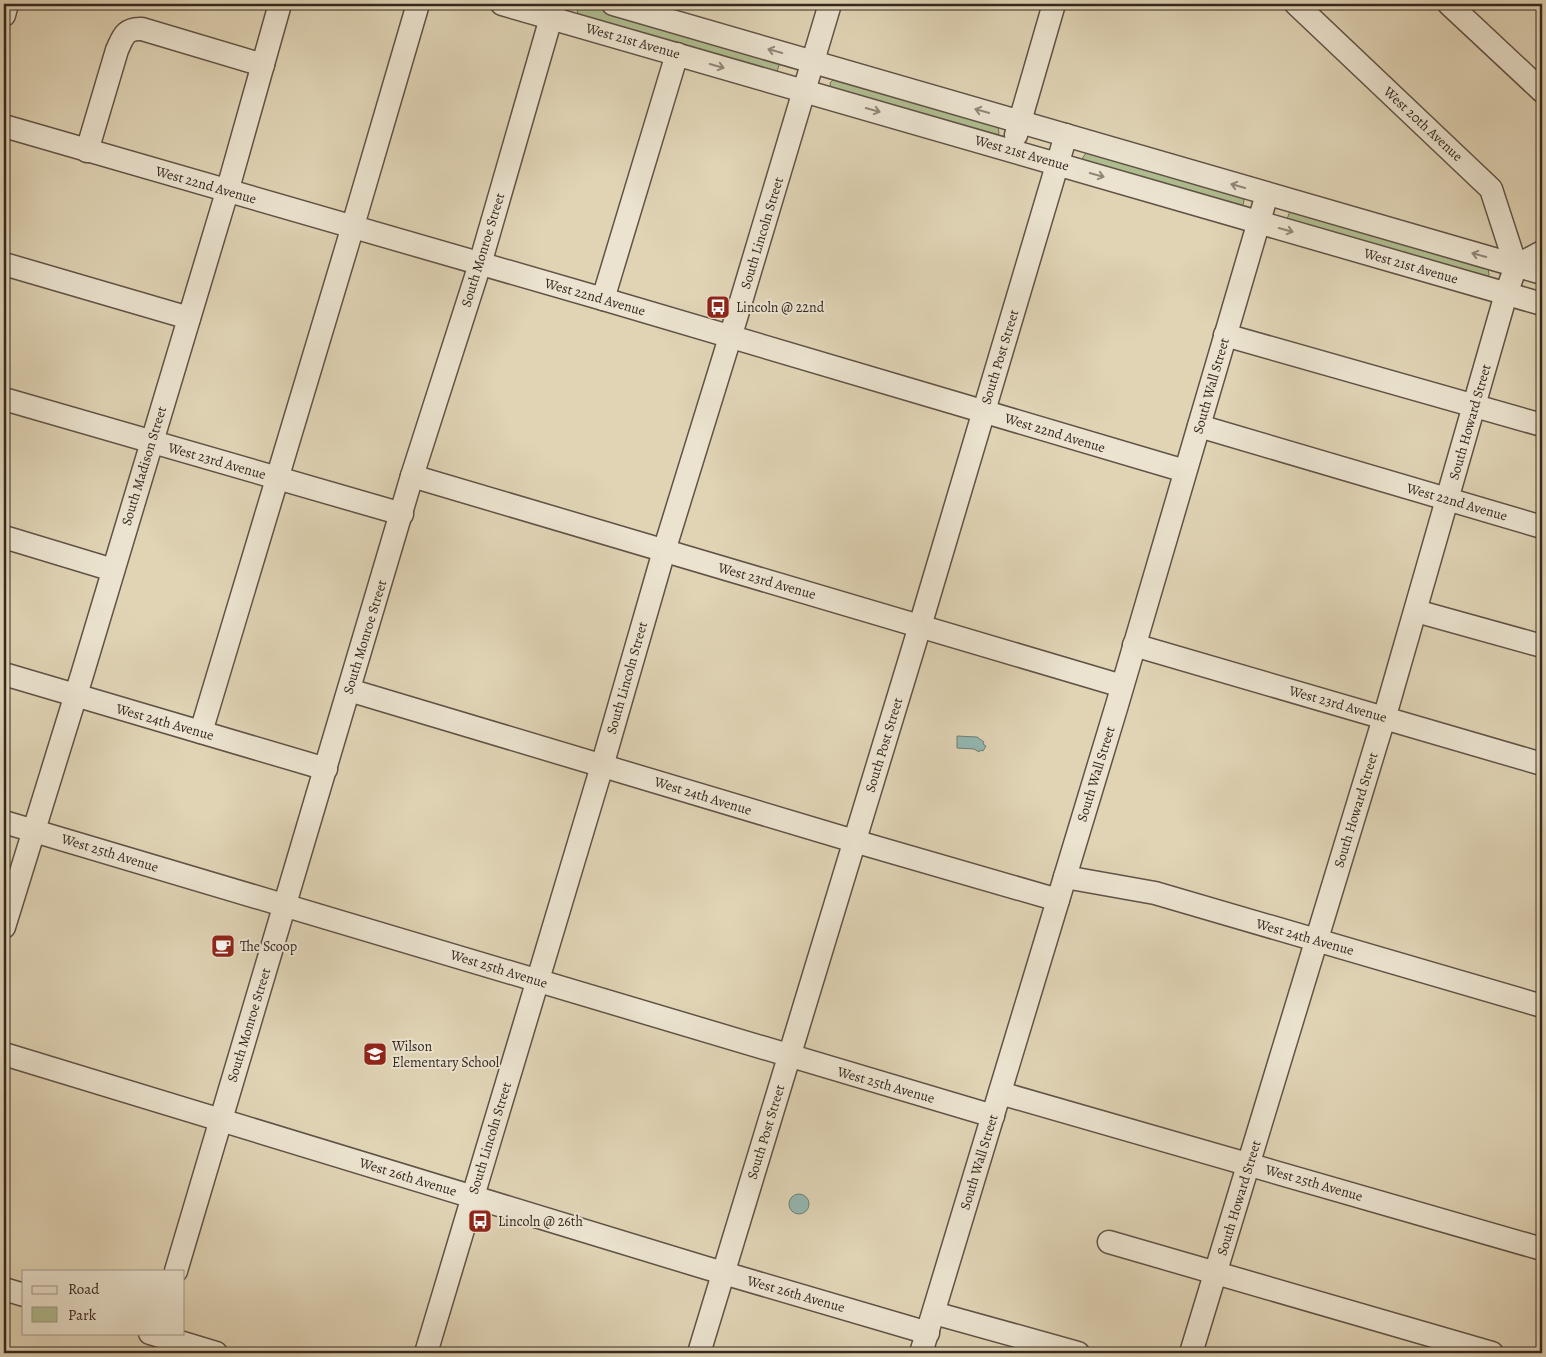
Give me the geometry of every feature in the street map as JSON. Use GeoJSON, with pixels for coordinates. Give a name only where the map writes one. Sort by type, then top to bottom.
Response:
{"type":"FeatureCollection","features":[{"type":"Feature","properties":{"kind":"street"},"geometry":{"type":"LineString","coordinates":[[4,15],[7,4]]}},
{"type":"Feature","properties":{"kind":"street","name":"South Madison Street"},"geometry":{"type":"LineString","coordinates":[[4,927],[76,696],[227,192],[280,4]]}},
{"type":"Feature","properties":{"kind":"street"},"geometry":{"type":"LineString","coordinates":[[202,732],[418,4]]}},
{"type":"Feature","properties":{"kind":"street","name":"West 21st Avenue"},"geometry":{"type":"LineString","coordinates":[[502,4],[553,11],[677,54],[1542,304]]}},
{"type":"Feature","properties":{"kind":"street"},"geometry":{"type":"LineString","coordinates":[[613,4],[1542,273]]}},
{"type":"Feature","properties":{"kind":"street","name":"South Lincoln Street"},"geometry":{"type":"LineString","coordinates":[[426,1353],[602,766],[664,551],[830,4]]}},
{"type":"Feature","properties":{"kind":"street"},"geometry":{"type":"LineString","coordinates":[[1012,150],[1054,4]]}},
{"type":"Feature","properties":{"kind":"street","name":"West 20th Avenue"},"geometry":{"type":"LineString","coordinates":[[1296,4],[1491,188],[1516,266]]}},
{"type":"Feature","properties":{"kind":"street"},"geometry":{"type":"LineString","coordinates":[[1448,4],[1542,91]]}},
{"type":"Feature","properties":{"kind":"street","name":"South Monroe Street"},"geometry":{"type":"LineString","coordinates":[[176,1270],[412,476],[480,264],[553,11]]}},
{"type":"Feature","properties":{"kind":"street"},"geometry":{"type":"LineString","coordinates":[[87,151],[117,50],[123,36],[134,28],[142,28],[262,65]]}},
{"type":"Feature","properties":{"kind":"street"},"geometry":{"type":"LineString","coordinates":[[603,300],[677,54]]}},
{"type":"Feature","properties":{"kind":"street","name":"West 22nd Avenue"},"geometry":{"type":"LineString","coordinates":[[4,126],[1185,471]]}},
{"type":"Feature","properties":{"kind":"street","name":"South Post Street"},"geometry":{"type":"LineString","coordinates":[[699,1353],[920,626],[1066,135]]}},
{"type":"Feature","properties":{"kind":"street","name":"South Wall Street"},"geometry":{"type":"LineString","coordinates":[[928,1333],[1267,194]]}},
{"type":"Feature","properties":{"kind":"street"},"geometry":{"type":"LineString","coordinates":[[1516,266],[1542,252]]}},
{"type":"Feature","properties":{"kind":"street"},"geometry":{"type":"LineString","coordinates":[[4,264],[189,318]]}},
{"type":"Feature","properties":{"kind":"street","name":"South Howard Street"},"geometry":{"type":"LineString","coordinates":[[1191,1353],[1384,718],[1506,294],[1516,266]]}},
{"type":"Feature","properties":{"kind":"street"},"geometry":{"type":"LineString","coordinates":[[1225,335],[1542,425]]}},
{"type":"Feature","properties":{"kind":"street","name":"West 23rd Avenue"},"geometry":{"type":"LineString","coordinates":[[4,399],[402,514]]}},
{"type":"Feature","properties":{"kind":"street","name":"West 22nd Avenue"},"geometry":{"type":"LineString","coordinates":[[1199,426],[1542,527]]}},
{"type":"Feature","properties":{"kind":"street","name":"West 23rd Avenue"},"geometry":{"type":"LineString","coordinates":[[412,476],[1122,686]]}},
{"type":"Feature","properties":{"kind":"street"},"geometry":{"type":"LineString","coordinates":[[4,537],[113,570]]}},
{"type":"Feature","properties":{"kind":"street"},"geometry":{"type":"LineString","coordinates":[[1416,610],[1542,646]]}},
{"type":"Feature","properties":{"kind":"street","name":"West 23rd Avenue"},"geometry":{"type":"LineString","coordinates":[[1134,645],[1542,764]]}},
{"type":"Feature","properties":{"kind":"street","name":"West 24th Avenue"},"geometry":{"type":"LineString","coordinates":[[4,674],[326,769]]}},
{"type":"Feature","properties":{"kind":"street","name":"West 24th Avenue"},"geometry":{"type":"LineString","coordinates":[[349,690],[1058,900]]}},
{"type":"Feature","properties":{"kind":"street","name":"West 25th Avenue"},"geometry":{"type":"LineString","coordinates":[[4,822],[993,1116]]}},
{"type":"Feature","properties":{"kind":"street","name":"West 24th Avenue"},"geometry":{"type":"LineString","coordinates":[[1065,877],[1155,893],[1542,1006]]}},
{"type":"Feature","properties":{"kind":"street","name":"West 26th Avenue"},"geometry":{"type":"LineString","coordinates":[[4,1054],[928,1333],[1078,1353]]}},
{"type":"Feature","properties":{"kind":"street","name":"West 25th Avenue"},"geometry":{"type":"LineString","coordinates":[[1000,1093],[1542,1249]]}},
{"type":"Feature","properties":{"kind":"street"},"geometry":{"type":"LineString","coordinates":[[1109,1242],[1492,1353]]}},
{"type":"Feature","properties":{"kind":"street"},"geometry":{"type":"LineString","coordinates":[[4,1289],[22,1294]]}},
{"type":"Feature","properties":{"kind":"street"},"geometry":{"type":"LineString","coordinates":[[154,1339],[216,1353]]}},
{"type":"Feature","properties":{"kind":"green space"},"geometry":{"type":"Polygon","coordinates":[[[581,4],[587,4],[774,59],[779,65],[777,72],[578,15],[577,9],[581,4]]]}},
{"type":"Feature","properties":{"kind":"green space"},"geometry":{"type":"Polygon","coordinates":[[[834,79],[998,126],[999,133],[997,136],[831,89],[830,83],[834,79]]]}},
{"type":"Feature","properties":{"kind":"green space"},"geometry":{"type":"Polygon","coordinates":[[[1088,151],[1243,197],[1242,208],[1082,161],[1088,151]]]}},
{"type":"Feature","properties":{"kind":"green space"},"geometry":{"type":"Polygon","coordinates":[[[1290,211],[1488,268],[1489,275],[1487,278],[1286,222],[1290,211]]]}},
{"type":"Feature","properties":{"kind":"water"},"geometry":{"type":"Polygon","coordinates":[[[957,736],[977,737],[986,746],[983,751],[980,750],[979,752],[974,749],[957,748],[957,736]]]}},
{"type":"Feature","properties":{"kind":"water"},"geometry":{"type":"Polygon","coordinates":[[[799,1194],[806,1197],[809,1204],[806,1211],[799,1214],[792,1211],[789,1204],[792,1197],[799,1194]]]}},
{"type":"Feature","properties":{"kind":"place","name":"Lincoln @ 22nd"},"geometry":{"type":"Point","coordinates":[718,307]}},
{"type":"Feature","properties":{"kind":"place","name":"The Scoop"},"geometry":{"type":"Point","coordinates":[223,946]}},
{"type":"Feature","properties":{"kind":"place","name":"Wilson Elementary School"},"geometry":{"type":"Point","coordinates":[375,1054]}},
{"type":"Feature","properties":{"kind":"place","name":"Lincoln @ 26th"},"geometry":{"type":"Point","coordinates":[480,1221]}}]}
